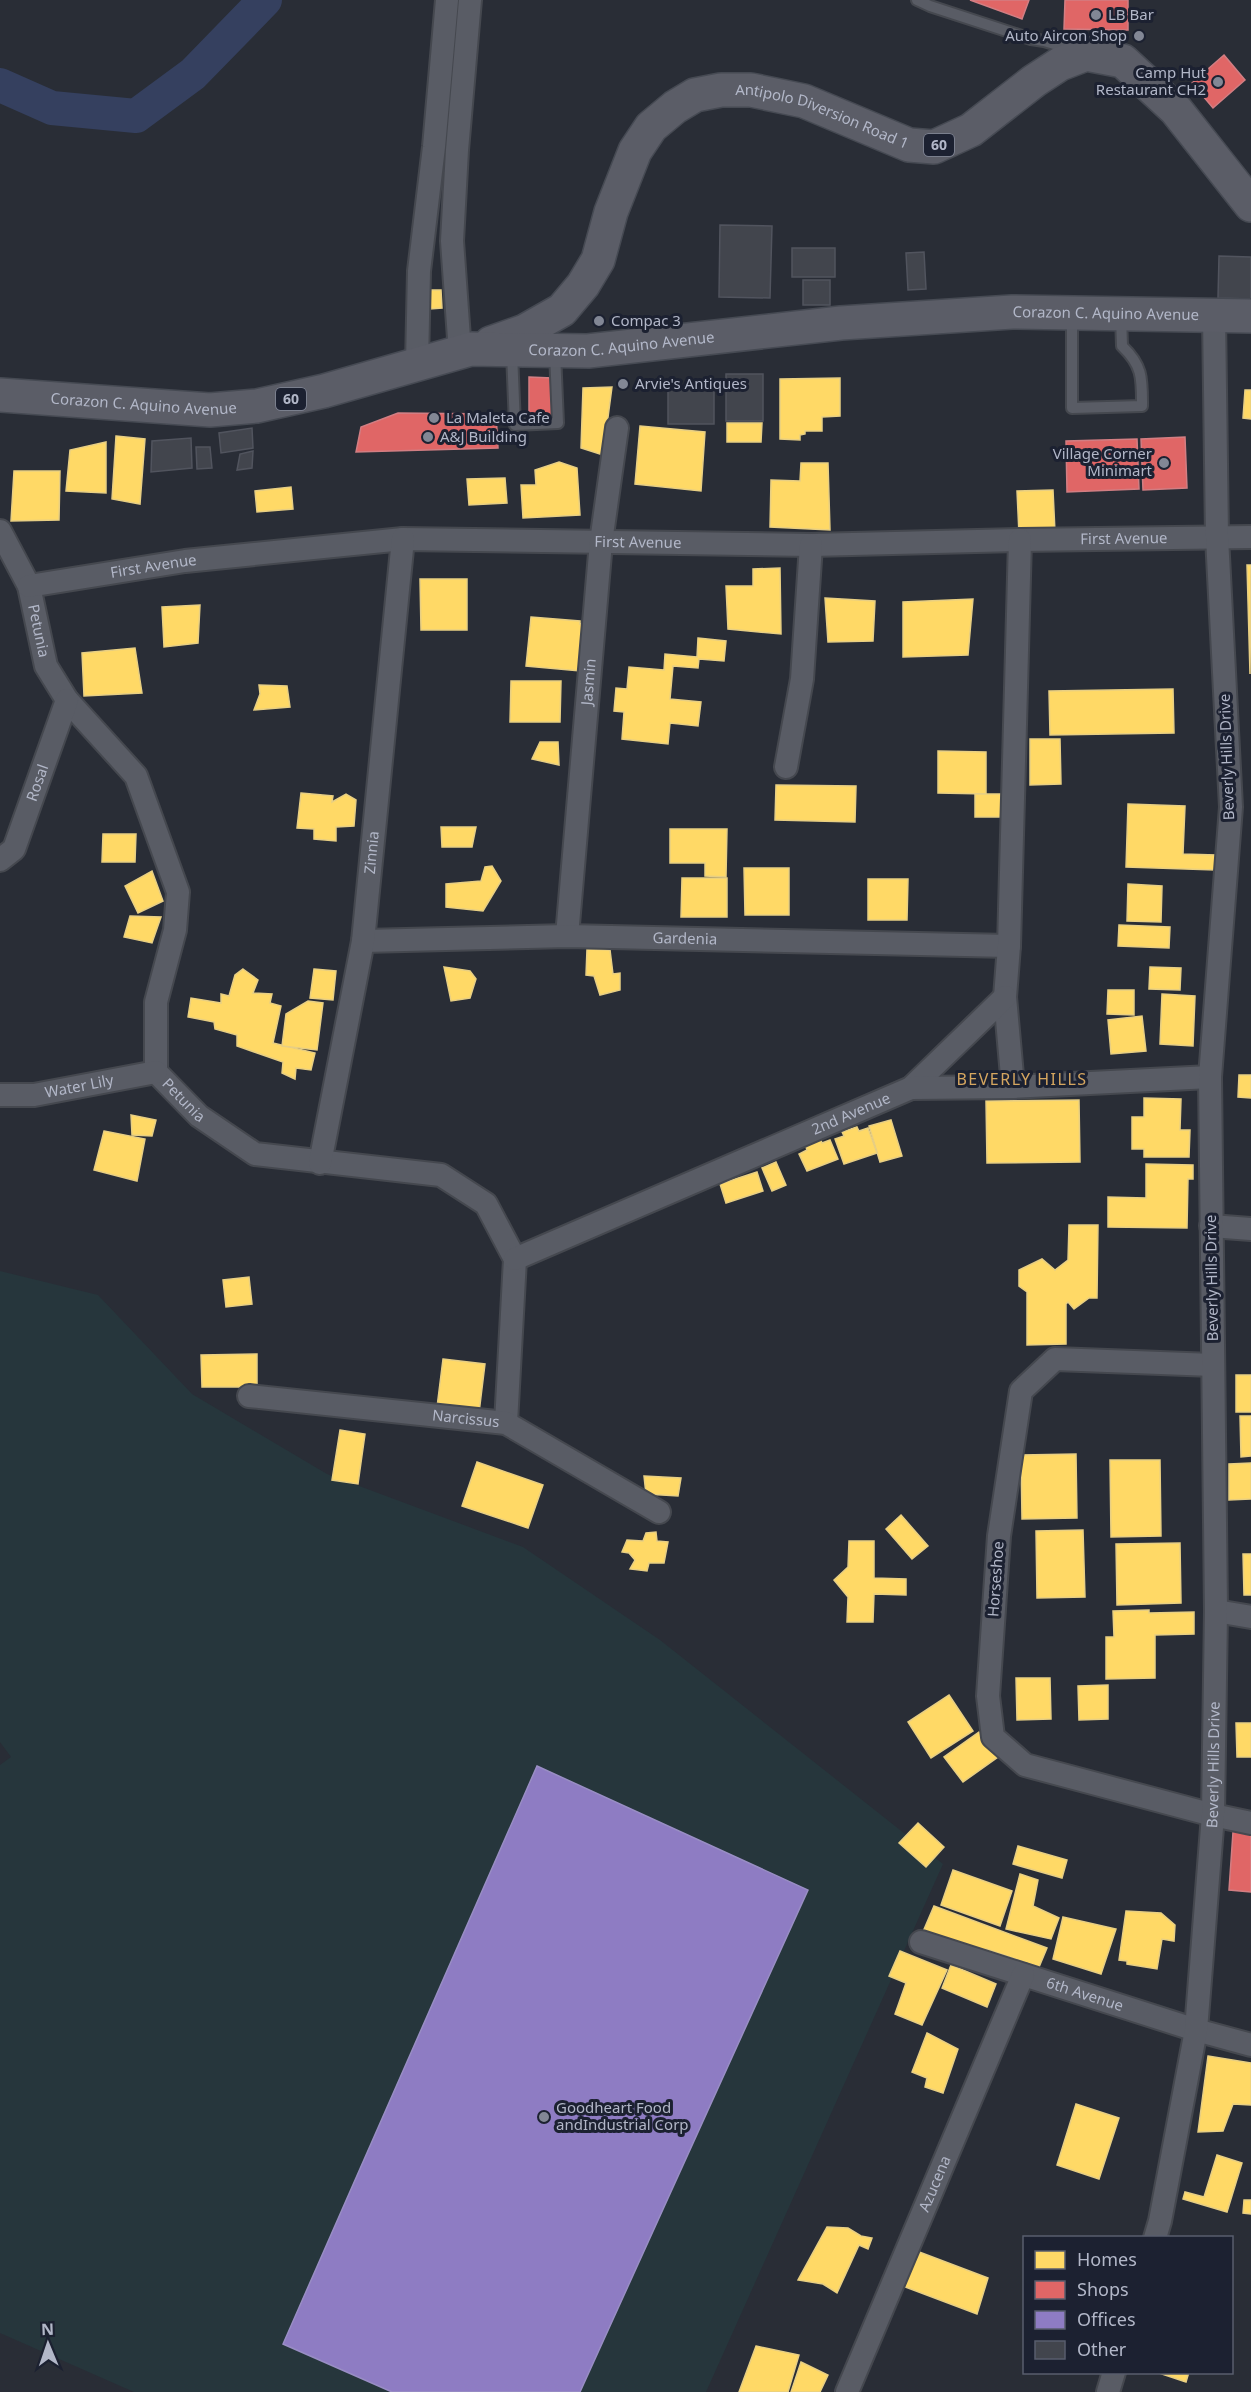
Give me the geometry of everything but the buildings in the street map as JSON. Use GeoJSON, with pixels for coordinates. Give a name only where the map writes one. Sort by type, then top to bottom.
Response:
{"type":"FeatureCollection","features":[{"type":"Feature","properties":{"kind":"main road","name":"Antipolo Diversion Road 1"},"geometry":{"type":"LineString","coordinates":[[466,351],[525,331],[562,310],[583,285],[598,260],[611,212],[635,151],[651,127],[675,107],[695,95],[721,90],[751,90],[777,94],[834,112],[865,128],[909,145],[934,147],[971,130],[1034,81],[1060,64],[1086,54]]}},
{"type":"Feature","properties":{"kind":"main road"},"geometry":{"type":"LineString","coordinates":[[1086,54],[1123,61],[1155,89],[1176,110],[1251,205]]}},
{"type":"Feature","properties":{"kind":"main road"},"geometry":{"type":"LineString","coordinates":[[562,310],[559,330],[563,339],[588,351]]}},
{"type":"Feature","properties":{"kind":"main road","name":"Corazon C. Aquino Avenue"},"geometry":{"type":"LineString","coordinates":[[0,395],[210,410],[257,406],[313,394],[466,351],[588,351],[841,323],[1012,312],[1072,311],[1251,316]]}},
{"type":"Feature","properties":{"kind":"street"},"geometry":{"type":"LineString","coordinates":[[417,364],[419,271],[434,147],[447,0]]}},
{"type":"Feature","properties":{"kind":"street"},"geometry":{"type":"LineString","coordinates":[[466,351],[452,241],[456,150],[470,0]]}},
{"type":"Feature","properties":{"kind":"street","name":"Beverly Hills Drive"},"geometry":{"type":"LineString","coordinates":[[1156,2236],[1196,2030],[1213,1815],[1216,1611],[1210,1077],[1231,807],[1217,537],[1214,315]]}},
{"type":"Feature","properties":{"kind":"street","name":"Jasmin"},"geometry":{"type":"LineString","coordinates":[[567,936],[601,542],[617,428]]}},
{"type":"Feature","properties":{"kind":"street","name":"Petunia"},"geometry":{"type":"LineString","coordinates":[[0,531],[29,586],[46,666],[67,699],[136,776],[178,892],[175,930],[156,1002],[156,1072],[199,1116],[255,1154],[441,1175],[486,1204],[515,1259]]}},
{"type":"Feature","properties":{"kind":"street","name":"First Avenue"},"geometry":{"type":"LineString","coordinates":[[29,586],[185,561],[403,539],[811,546],[1251,537]]}},
{"type":"Feature","properties":{"kind":"street","name":"Zinnia"},"geometry":{"type":"LineString","coordinates":[[320,1163],[363,941],[403,539]]}},
{"type":"Feature","properties":{"kind":"street"},"geometry":{"type":"LineString","coordinates":[[1013,1087],[1005,997],[1010,946],[1020,540]]}},
{"type":"Feature","properties":{"kind":"street"},"geometry":{"type":"LineString","coordinates":[[786,767],[802,679],[811,546]]}},
{"type":"Feature","properties":{"kind":"street","name":"Rosal"},"geometry":{"type":"LineString","coordinates":[[0,860],[14,849],[67,699]]}},
{"type":"Feature","properties":{"kind":"street","name":"Gardenia"},"geometry":{"type":"LineString","coordinates":[[363,941],[567,936],[1010,946]]}},
{"type":"Feature","properties":{"kind":"street"},"geometry":{"type":"LineString","coordinates":[[911,1088],[1005,997]]}},
{"type":"Feature","properties":{"kind":"street","name":"Water Lily"},"geometry":{"type":"LineString","coordinates":[[0,1095],[34,1095],[156,1072]]}},
{"type":"Feature","properties":{"kind":"street","name":"2nd Avenue"},"geometry":{"type":"LineString","coordinates":[[515,1259],[911,1088],[1013,1087],[1210,1077]]}},
{"type":"Feature","properties":{"kind":"street"},"geometry":{"type":"LineString","coordinates":[[1211,1227],[1251,1228]]}},
{"type":"Feature","properties":{"kind":"street"},"geometry":{"type":"LineString","coordinates":[[507,1423],[515,1259]]}},
{"type":"Feature","properties":{"kind":"street","name":"Horseshoe"},"geometry":{"type":"LineString","coordinates":[[1213,1365],[1055,1359],[1021,1391],[999,1536],[988,1696],[993,1737],[1025,1765],[1251,1823]]}},
{"type":"Feature","properties":{"kind":"street","name":"Narcissus"},"geometry":{"type":"LineString","coordinates":[[249,1396],[507,1423],[659,1512]]}},
{"type":"Feature","properties":{"kind":"street"},"geometry":{"type":"LineString","coordinates":[[1216,1611],[1251,1617]]}},
{"type":"Feature","properties":{"kind":"street","name":"6th Avenue"},"geometry":{"type":"LineString","coordinates":[[921,1942],[1196,2030],[1251,2045]]}},
{"type":"Feature","properties":{"kind":"street","name":"Azucena"},"geometry":{"type":"LineString","coordinates":[[847,2392],[1023,1975]]}},
{"type":"Feature","properties":{"kind":"street"},"geometry":{"type":"LineString","coordinates":[[1108,2392],[1114,2374]]}},
{"type":"Feature","properties":{"kind":"lane"},"geometry":{"type":"LineString","coordinates":[[917,0],[1030,39],[1086,54]]}},
{"type":"Feature","properties":{"kind":"lane"},"geometry":{"type":"LineString","coordinates":[[1072,311],[1072,408],[1142,406],[1142,376],[1134,357],[1122,346],[1120,312]]}},
{"type":"Feature","properties":{"kind":"lane"},"geometry":{"type":"LineString","coordinates":[[512,350],[515,425],[558,423],[555,351]]}},
{"type":"Feature","properties":{"kind":"shaded area"},"geometry":{"type":"Polygon","coordinates":[[[0,1271],[98,1295],[192,1394],[327,1474],[523,1547],[660,1640],[943,1864],[706,2392],[134,2392],[0,2333],[0,1765],[11,1757],[0,1742],[0,1271]]]}},
{"type":"Feature","properties":{"kind":"waterway"},"geometry":{"type":"LineString","coordinates":[[0,85],[52,108],[136,116],[193,74],[265,0]]}},
{"type":"Feature","properties":{"kind":"place","name":"LB Bar"},"geometry":{"type":"Point","coordinates":[1096,15]}},
{"type":"Feature","properties":{"kind":"place","name":"Auto Aircon Shop"},"geometry":{"type":"Point","coordinates":[1139,36]}},
{"type":"Feature","properties":{"kind":"place","name":"Camp Hut Restaurant CH2"},"geometry":{"type":"Point","coordinates":[1218,82]}},
{"type":"Feature","properties":{"kind":"place","name":"Compac 3"},"geometry":{"type":"Point","coordinates":[599,321]}},
{"type":"Feature","properties":{"kind":"place","name":"Arvie's Antiques"},"geometry":{"type":"Point","coordinates":[623,384]}},
{"type":"Feature","properties":{"kind":"place","name":"La Maleta Cafe"},"geometry":{"type":"Point","coordinates":[434,418]}},
{"type":"Feature","properties":{"kind":"place","name":"A&J Building"},"geometry":{"type":"Point","coordinates":[428,437]}},
{"type":"Feature","properties":{"kind":"place","name":"Village Corner Minimart"},"geometry":{"type":"Point","coordinates":[1164,463]}},
{"type":"Feature","properties":{"kind":"place","name":"Goodheart Food andIndustrial Corp"},"geometry":{"type":"Point","coordinates":[544,2117]}},
{"type":"Feature","properties":{"kind":"district","name":"BEVERLY HILLS"},"geometry":{"type":"Point","coordinates":[1022,1079]}}]}
